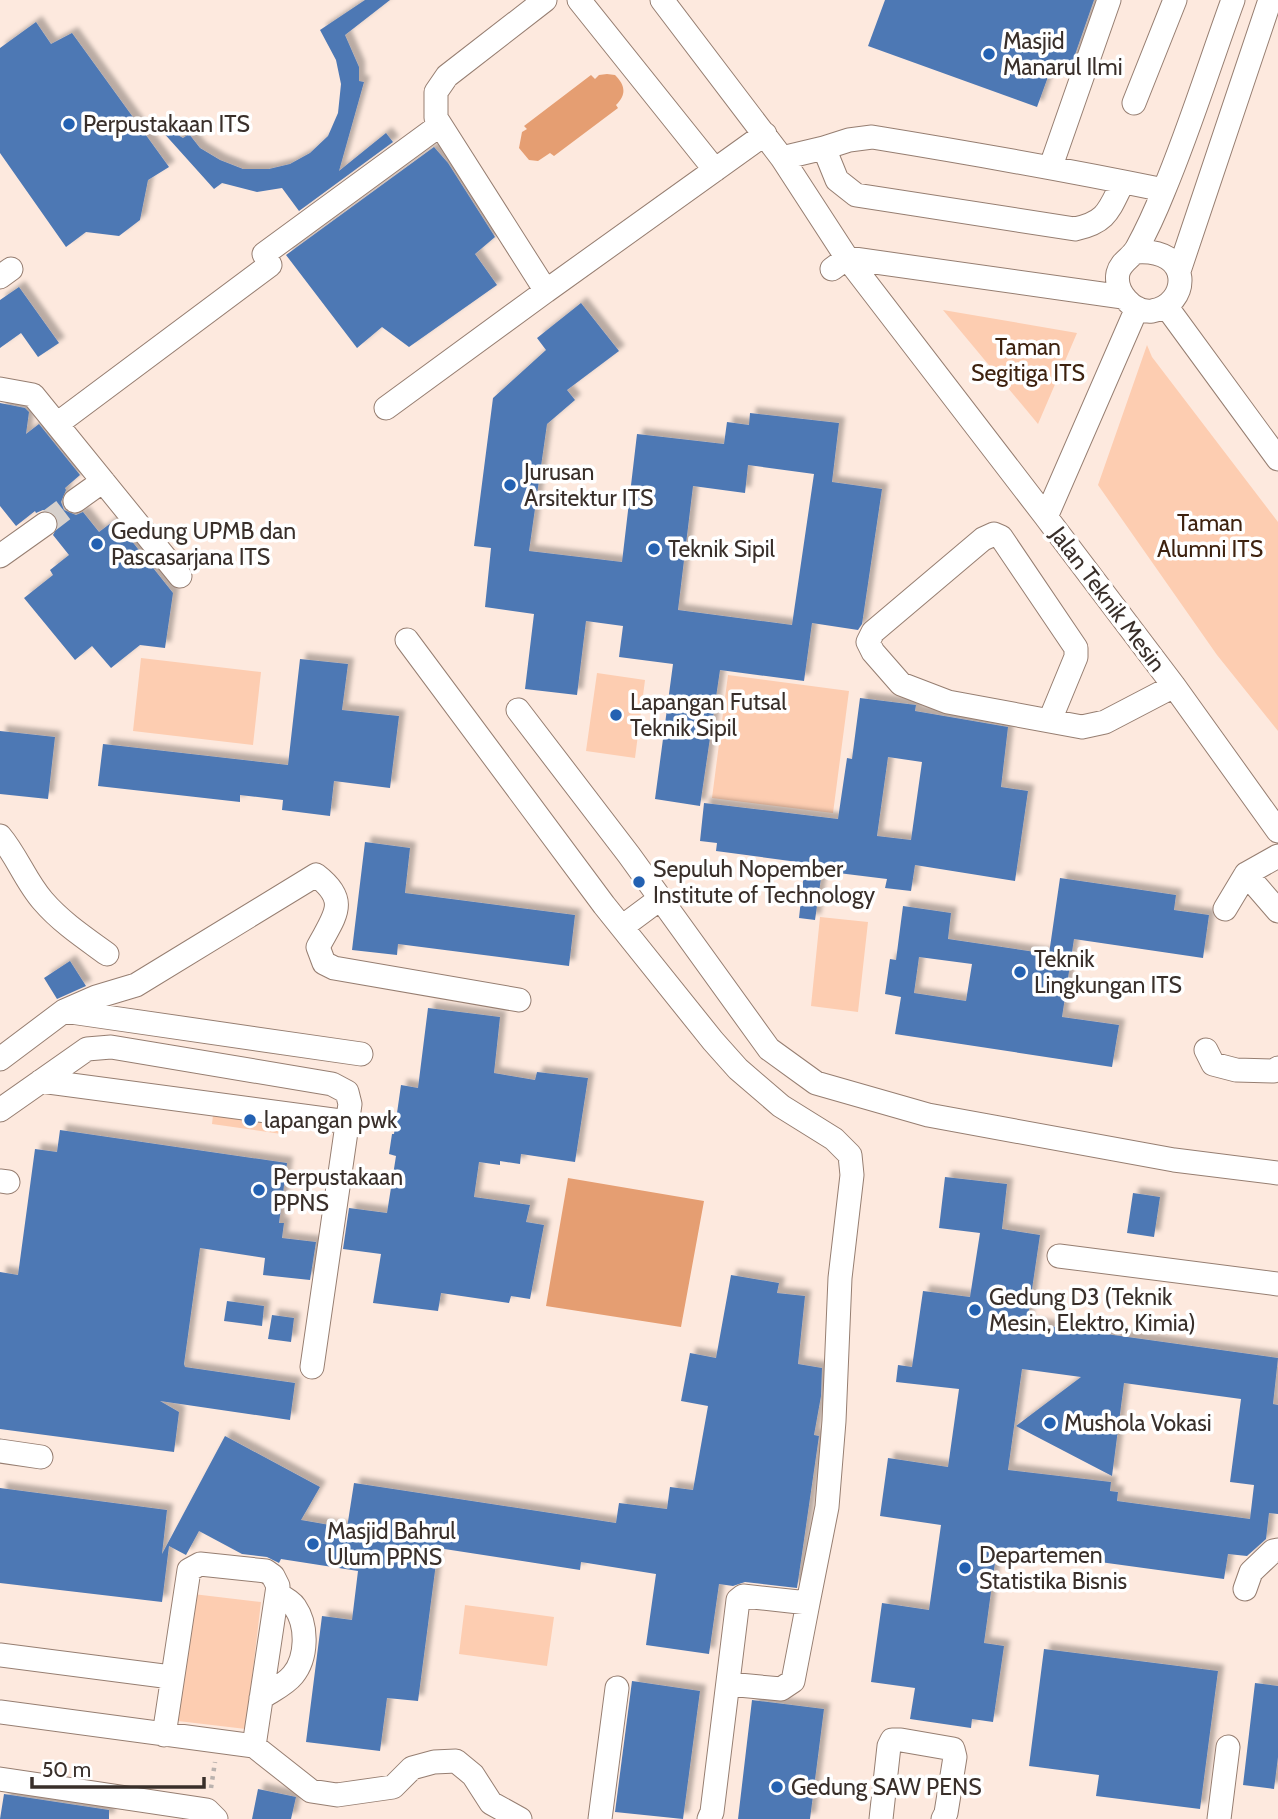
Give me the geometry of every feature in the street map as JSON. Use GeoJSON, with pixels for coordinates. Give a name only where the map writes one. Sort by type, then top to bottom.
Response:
{"type":"FeatureCollection","features":[{"type":"Feature","properties":{"kind":"street"},"geometry":{"type":"LineString","coordinates":[[545,0],[447,76],[436,92],[436,118],[546,290]]}},
{"type":"Feature","properties":{"kind":"street"},"geometry":{"type":"LineString","coordinates":[[579,0],[715,170]]}},
{"type":"Feature","properties":{"kind":"street"},"geometry":{"type":"LineString","coordinates":[[662,0],[782,158],[839,263],[1046,517]]}},
{"type":"Feature","properties":{"kind":"street"},"geometry":{"type":"LineString","coordinates":[[1051,166],[1109,0]]}},
{"type":"Feature","properties":{"kind":"street"},"geometry":{"type":"LineString","coordinates":[[1134,103],[1175,0]]}},
{"type":"Feature","properties":{"kind":"street"},"geometry":{"type":"LineString","coordinates":[[1130,302],[1118,286],[1118,274],[1123,262],[1135,252],[1164,190],[1233,0]]}},
{"type":"Feature","properties":{"kind":"street"},"geometry":{"type":"LineString","coordinates":[[839,263],[1130,302],[1152,311],[1166,306],[1175,297],[1180,284],[1179,271],[1270,0]]}},
{"type":"Feature","properties":{"kind":"street"},"geometry":{"type":"LineString","coordinates":[[57,424],[270,265],[264,254],[440,125]]}},
{"type":"Feature","properties":{"kind":"street"},"geometry":{"type":"LineString","coordinates":[[386,408],[765,134]]}},
{"type":"Feature","properties":{"kind":"street"},"geometry":{"type":"LineString","coordinates":[[782,158],[849,140],[872,137],[1051,166],[1164,190]]}},
{"type":"Feature","properties":{"kind":"street"},"geometry":{"type":"LineString","coordinates":[[824,148],[837,180],[856,195],[1075,229],[1095,225],[1107,213],[1123,182]]}},
{"type":"Feature","properties":{"kind":"street"},"geometry":{"type":"LineString","coordinates":[[1135,252],[1164,254],[1173,260],[1179,271]]}},
{"type":"Feature","properties":{"kind":"street","name":"Jalan Teknik Mesin"},"geometry":{"type":"LineString","coordinates":[[1130,302],[1046,517],[1174,686],[1278,831]]}},
{"type":"Feature","properties":{"kind":"street"},"geometry":{"type":"LineString","coordinates":[[1166,306],[1278,459]]}},
{"type":"Feature","properties":{"kind":"street"},"geometry":{"type":"LineString","coordinates":[[0,389],[33,395],[180,576]]}},
{"type":"Feature","properties":{"kind":"street"},"geometry":{"type":"LineString","coordinates":[[75,501],[103,481]]}},
{"type":"Feature","properties":{"kind":"street"},"geometry":{"type":"LineString","coordinates":[[0,556],[11,538],[45,524]]}},
{"type":"Feature","properties":{"kind":"street"},"geometry":{"type":"LineString","coordinates":[[1050,720],[1076,657],[1076,648],[1001,537],[994,534],[983,539],[873,632],[868,642],[873,652],[901,684],[948,702],[1082,727],[1104,722],[1174,686]]}},
{"type":"Feature","properties":{"kind":"street"},"geometry":{"type":"LineString","coordinates":[[407,640],[622,927],[713,1041],[738,1069],[781,1106],[834,1139],[850,1155],[852,1175],[840,1278],[834,1420],[826,1521],[793,1681],[781,1689],[728,1684]]}},
{"type":"Feature","properties":{"kind":"street"},"geometry":{"type":"LineString","coordinates":[[518,710],[661,898],[769,1049],[816,1083],[928,1115],[1174,1160],[1278,1173]]}},
{"type":"Feature","properties":{"kind":"street"},"geometry":{"type":"LineString","coordinates":[[0,836],[42,900],[65,922],[107,954]]}},
{"type":"Feature","properties":{"kind":"street"},"geometry":{"type":"LineString","coordinates":[[1225,909],[1246,874],[1278,856]]}},
{"type":"Feature","properties":{"kind":"street"},"geometry":{"type":"LineString","coordinates":[[1246,874],[1278,911]]}},
{"type":"Feature","properties":{"kind":"street"},"geometry":{"type":"LineString","coordinates":[[0,1059],[64,1011],[96,997],[136,985],[316,875],[331,887],[338,903],[333,920],[318,947],[324,963],[334,968],[519,1000]]}},
{"type":"Feature","properties":{"kind":"street"},"geometry":{"type":"LineString","coordinates":[[622,927],[661,898]]}},
{"type":"Feature","properties":{"kind":"street"},"geometry":{"type":"LineString","coordinates":[[64,1011],[361,1054]]}},
{"type":"Feature","properties":{"kind":"street"},"geometry":{"type":"LineString","coordinates":[[0,1110],[88,1049],[111,1047],[332,1084],[347,1092],[351,1104],[312,1367]]}},
{"type":"Feature","properties":{"kind":"street"},"geometry":{"type":"LineString","coordinates":[[738,1069],[769,1049]]}},
{"type":"Feature","properties":{"kind":"street"},"geometry":{"type":"LineString","coordinates":[[1206,1050],[1213,1064],[1236,1070],[1274,1071],[1278,1068]]}},
{"type":"Feature","properties":{"kind":"street"},"geometry":{"type":"LineString","coordinates":[[41,1081],[348,1122]]}},
{"type":"Feature","properties":{"kind":"street"},"geometry":{"type":"LineString","coordinates":[[1059,1256],[1278,1284]]}},
{"type":"Feature","properties":{"kind":"street"},"geometry":{"type":"LineString","coordinates":[[0,1451],[41,1457]]}},
{"type":"Feature","properties":{"kind":"street"},"geometry":{"type":"LineString","coordinates":[[1245,1590],[1251,1572],[1273,1551],[1278,1550]]}},
{"type":"Feature","properties":{"kind":"street"},"geometry":{"type":"LineString","coordinates":[[164,1735],[187,1573],[200,1564],[266,1571],[273,1576],[278,1586],[254,1746]]}},
{"type":"Feature","properties":{"kind":"street"},"geometry":{"type":"LineString","coordinates":[[261,1698],[291,1678],[301,1663],[304,1637],[300,1619],[294,1605],[277,1594]]}},
{"type":"Feature","properties":{"kind":"street"},"geometry":{"type":"LineString","coordinates":[[709,1819],[738,1601],[743,1596],[808,1603]]}},
{"type":"Feature","properties":{"kind":"street"},"geometry":{"type":"LineString","coordinates":[[0,1655],[171,1677]]}},
{"type":"Feature","properties":{"kind":"street"},"geometry":{"type":"LineString","coordinates":[[600,1819],[617,1688]]}},
{"type":"Feature","properties":{"kind":"street"},"geometry":{"type":"LineString","coordinates":[[0,1712],[254,1746],[311,1791],[337,1795],[393,1787],[412,1768],[434,1762],[456,1761],[473,1775],[491,1803],[520,1819]]}},
{"type":"Feature","properties":{"kind":"street"},"geometry":{"type":"LineString","coordinates":[[881,1819],[889,1746],[892,1740],[901,1740],[953,1749],[955,1757],[943,1819]]}},
{"type":"Feature","properties":{"kind":"street"},"geometry":{"type":"LineString","coordinates":[[1219,1819],[1227,1747]]}},
{"type":"Feature","properties":{"kind":"street"},"geometry":{"type":"LineString","coordinates":[[0,1779],[212,1814]]}},
{"type":"Feature","properties":{"kind":"path"},"geometry":{"type":"LineString","coordinates":[[212,1814],[218,1742]]}},
{"type":"Feature","properties":{"kind":"shaded area","name":"Sepuluh Nopember Institute of Technology"},"geometry":{"type":"Polygon","coordinates":[[[0,0],[1278,0],[1278,1819],[0,1819],[0,0]]]}},
{"type":"Feature","properties":{"kind":"shaded area"},"geometry":{"type":"Polygon","coordinates":[[[591,75],[595,79],[599,75],[615,75],[623,86],[622,97],[616,105],[618,108],[554,156],[550,153],[538,161],[529,160],[519,148],[522,132],[527,129],[524,126],[591,75]]]}},
{"type":"Feature","properties":{"kind":"shaded area"},"geometry":{"type":"Polygon","coordinates":[[[568,1178],[704,1201],[681,1327],[546,1306],[568,1178]]]}},
{"type":"Feature","properties":{"kind":"green space","name":"Taman Segitiga ITS"},"geometry":{"type":"Polygon","coordinates":[[[943,310],[1077,333],[1038,424],[943,310]]]}},
{"type":"Feature","properties":{"kind":"green space","name":"Taman Alumni ITS"},"geometry":{"type":"Polygon","coordinates":[[[1147,345],[1152,357],[1278,522],[1278,731],[1217,655],[1098,485],[1147,345]]]}},
{"type":"Feature","properties":{"kind":"green space"},"geometry":{"type":"Polygon","coordinates":[[[141,658],[261,672],[253,745],[133,731],[141,658]]]}},
{"type":"Feature","properties":{"kind":"green space","name":"Lapangan Futsal Teknik Sipil"},"geometry":{"type":"Polygon","coordinates":[[[597,673],[645,680],[635,758],[586,751],[597,673]]]}},
{"type":"Feature","properties":{"kind":"green space"},"geometry":{"type":"Polygon","coordinates":[[[728,675],[849,691],[833,813],[712,798],[728,675]]]}},
{"type":"Feature","properties":{"kind":"green space"},"geometry":{"type":"Polygon","coordinates":[[[820,917],[868,922],[858,1012],[811,1006],[820,917]]]}},
{"type":"Feature","properties":{"kind":"green space","name":"lapangan pwk"},"geometry":{"type":"Polygon","coordinates":[[[214,1106],[288,1116],[288,1135],[212,1124],[214,1106]]]}},
{"type":"Feature","properties":{"kind":"green space"},"geometry":{"type":"Polygon","coordinates":[[[193,1594],[261,1602],[246,1729],[178,1721],[193,1594]]]}},
{"type":"Feature","properties":{"kind":"green space"},"geometry":{"type":"Polygon","coordinates":[[[465,1605],[554,1617],[547,1666],[459,1654],[465,1605]]]}},
{"type":"Feature","properties":{"kind":"building"},"geometry":{"type":"Polygon","coordinates":[[[365,0],[390,0],[345,35],[359,67],[359,81],[364,82],[339,171],[386,133],[393,142],[299,211],[282,188],[257,192],[222,183],[214,189],[161,130],[163,126],[183,138],[189,134],[200,148],[243,169],[269,169],[290,164],[310,153],[328,136],[338,113],[341,84],[336,60],[320,30],[365,0]]]}},
{"type":"Feature","properties":{"kind":"building","name":"Masjid Manarul Ilmi"},"geometry":{"type":"Polygon","coordinates":[[[885,0],[1094,0],[1070,69],[1053,63],[1037,107],[868,46],[885,0]]]}},
{"type":"Feature","properties":{"kind":"building","name":"Perpustakaan ITS"},"geometry":{"type":"Polygon","coordinates":[[[36,22],[51,44],[72,33],[169,167],[148,180],[140,220],[119,236],[86,232],[66,247],[0,153],[0,48],[36,22]]]}},
{"type":"Feature","properties":{"kind":"building"},"geometry":{"type":"Polygon","coordinates":[[[434,147],[448,163],[495,237],[475,254],[497,285],[409,347],[382,327],[357,348],[286,255],[434,147]]]}},
{"type":"Feature","properties":{"kind":"building"},"geometry":{"type":"Polygon","coordinates":[[[19,287],[59,343],[38,357],[21,333],[0,348],[0,300],[19,287]]]}},
{"type":"Feature","properties":{"kind":"building"},"geometry":{"type":"Polygon","coordinates":[[[581,303],[619,351],[567,390],[575,400],[547,424],[529,551],[622,562],[637,434],[724,444],[727,422],[749,425],[750,413],[839,423],[832,482],[882,489],[862,624],[858,630],[812,623],[804,681],[720,670],[700,806],[655,799],[673,664],[619,657],[623,626],[586,621],[577,695],[525,689],[534,614],[485,607],[491,548],[474,546],[493,398],[546,350],[537,338],[581,303]],[[748,465],[745,493],[693,486],[678,610],[792,625],[814,474],[748,465]]]}},
{"type":"Feature","properties":{"kind":"building","name":"Gedung UPMB dan Pascasarjana ITS"},"geometry":{"type":"Polygon","coordinates":[[[0,403],[25,408],[29,412],[26,434],[39,424],[80,475],[65,488],[61,502],[64,510],[76,515],[83,512],[99,532],[115,520],[173,593],[165,648],[140,645],[111,668],[92,646],[75,660],[24,598],[53,575],[50,570],[69,555],[53,535],[59,523],[57,516],[43,510],[36,513],[35,511],[16,526],[0,506],[0,403]]]}},
{"type":"Feature","properties":{"kind":"building"},"geometry":{"type":"Polygon","coordinates":[[[300,659],[348,664],[342,710],[399,716],[390,788],[334,781],[330,816],[282,810],[283,800],[240,795],[240,802],[98,786],[103,744],[288,765],[300,659]]]}},
{"type":"Feature","properties":{"kind":"building"},"geometry":{"type":"Polygon","coordinates":[[[860,698],[916,705],[915,711],[1008,727],[1001,787],[1028,791],[1015,881],[915,865],[911,891],[885,888],[887,879],[822,871],[815,920],[799,918],[805,863],[716,851],[717,843],[700,841],[704,803],[838,819],[847,758],[852,759],[860,698]],[[888,757],[877,836],[911,840],[922,762],[888,757]]]}},
{"type":"Feature","properties":{"kind":"building"},"geometry":{"type":"Polygon","coordinates":[[[0,731],[55,737],[48,799],[0,794],[0,731]]]}},
{"type":"Feature","properties":{"kind":"building"},"geometry":{"type":"Polygon","coordinates":[[[365,842],[410,848],[405,893],[575,915],[569,966],[398,944],[397,955],[352,950],[365,842]]]}},
{"type":"Feature","properties":{"kind":"building","name":"Teknik Lingkungan ITS"},"geometry":{"type":"Polygon","coordinates":[[[1060,878],[1176,895],[1174,910],[1209,915],[1203,958],[1074,939],[1062,1017],[1119,1025],[1112,1067],[895,1034],[901,997],[885,994],[890,959],[896,960],[903,906],[951,913],[948,939],[1049,954],[1060,878]],[[919,957],[914,993],[966,1001],[972,964],[919,957]]]}},
{"type":"Feature","properties":{"kind":"building"},"geometry":{"type":"Polygon","coordinates":[[[70,961],[86,986],[57,999],[44,978],[70,961]]]}},
{"type":"Feature","properties":{"kind":"building"},"geometry":{"type":"Polygon","coordinates":[[[428,1008],[500,1017],[494,1073],[535,1080],[537,1072],[588,1078],[575,1162],[521,1154],[520,1164],[479,1162],[474,1197],[530,1205],[526,1222],[544,1225],[530,1299],[511,1296],[509,1303],[441,1293],[438,1311],[373,1303],[381,1254],[343,1249],[349,1208],[387,1213],[396,1156],[389,1154],[401,1085],[418,1088],[428,1008]]]}},
{"type":"Feature","properties":{"kind":"building"},"geometry":{"type":"Polygon","coordinates":[[[60,1130],[287,1163],[279,1223],[284,1223],[282,1238],[316,1242],[310,1280],[263,1275],[265,1258],[200,1248],[184,1364],[185,1367],[295,1383],[290,1420],[160,1401],[179,1412],[174,1452],[0,1429],[0,1272],[18,1275],[35,1149],[57,1152],[60,1130]]]}},
{"type":"Feature","properties":{"kind":"building"},"geometry":{"type":"Polygon","coordinates":[[[945,1177],[1007,1184],[1002,1229],[1040,1235],[1027,1323],[1278,1358],[1273,1404],[1278,1405],[1278,1514],[1269,1513],[1266,1539],[1247,1556],[1228,1554],[1224,1579],[997,1548],[984,1643],[1004,1646],[993,1722],[972,1719],[971,1728],[910,1719],[915,1688],[871,1682],[882,1603],[929,1610],[941,1525],[880,1516],[888,1458],[948,1467],[959,1389],[896,1382],[898,1365],[912,1367],[923,1291],[970,1297],[980,1233],[939,1228],[945,1177]],[[1022,1369],[1008,1470],[1111,1482],[1110,1491],[1118,1492],[1117,1501],[1250,1519],[1254,1485],[1230,1482],[1241,1399],[1124,1383],[1112,1476],[1016,1426],[1081,1377],[1022,1369]]]}},
{"type":"Feature","properties":{"kind":"building"},"geometry":{"type":"Polygon","coordinates":[[[1133,1193],[1160,1197],[1154,1237],[1127,1233],[1133,1193]]]}},
{"type":"Feature","properties":{"kind":"building"},"geometry":{"type":"Polygon","coordinates":[[[731,1275],[779,1283],[777,1293],[805,1296],[798,1364],[822,1368],[821,1396],[814,1435],[819,1436],[797,1588],[745,1582],[733,1586],[719,1584],[709,1654],[646,1645],[656,1574],[581,1562],[580,1570],[438,1548],[418,1701],[387,1698],[380,1751],[306,1742],[322,1616],[352,1620],[358,1571],[281,1559],[279,1563],[267,1557],[242,1554],[199,1531],[186,1555],[169,1546],[162,1602],[0,1583],[0,1488],[167,1510],[162,1554],[225,1436],[320,1487],[301,1520],[347,1528],[354,1483],[616,1523],[619,1503],[667,1509],[670,1487],[693,1490],[708,1406],[681,1401],[690,1353],[716,1358],[731,1275]]]}},
{"type":"Feature","properties":{"kind":"building"},"geometry":{"type":"Polygon","coordinates":[[[227,1301],[264,1306],[262,1326],[224,1321],[227,1301]]]}},
{"type":"Feature","properties":{"kind":"building"},"geometry":{"type":"Polygon","coordinates":[[[272,1315],[294,1318],[291,1342],[268,1339],[272,1315]]]}},
{"type":"Feature","properties":{"kind":"building"},"geometry":{"type":"Polygon","coordinates":[[[1044,1649],[1218,1671],[1200,1809],[1096,1796],[1099,1775],[1029,1766],[1044,1649]]]}},
{"type":"Feature","properties":{"kind":"building"},"geometry":{"type":"Polygon","coordinates":[[[632,1681],[700,1691],[683,1819],[615,1812],[632,1681]]]}},
{"type":"Feature","properties":{"kind":"building"},"geometry":{"type":"Polygon","coordinates":[[[1255,1683],[1278,1686],[1278,1757],[1274,1789],[1243,1785],[1255,1683]]]}},
{"type":"Feature","properties":{"kind":"building"},"geometry":{"type":"Polygon","coordinates":[[[752,1700],[824,1709],[810,1819],[738,1819],[752,1700]]]}},
{"type":"Feature","properties":{"kind":"building"},"geometry":{"type":"Polygon","coordinates":[[[258,1789],[296,1797],[291,1819],[252,1819],[258,1789]]]}},
{"type":"Feature","properties":{"kind":"building"},"geometry":{"type":"Polygon","coordinates":[[[4,1794],[109,1810],[109,1819],[0,1819],[4,1794]]]}},
{"type":"Feature","properties":{"kind":"tunnel"},"geometry":{"type":"LineString","coordinates":[[45,524],[75,501]]}},
{"type":"Feature","properties":{"kind":"place","name":"Masjid Manarul Ilmi"},"geometry":{"type":"Point","coordinates":[989,54]}},
{"type":"Feature","properties":{"kind":"place","name":"Perpustakaan ITS"},"geometry":{"type":"Point","coordinates":[69,124]}},
{"type":"Feature","properties":{"kind":"place","name":"Jurusan Arsitektur ITS"},"geometry":{"type":"Point","coordinates":[510,485]}},
{"type":"Feature","properties":{"kind":"place","name":"Gedung UPMB dan Pascasarjana ITS"},"geometry":{"type":"Point","coordinates":[97,544]}},
{"type":"Feature","properties":{"kind":"place","name":"Teknik Sipil"},"geometry":{"type":"Point","coordinates":[654,549]}},
{"type":"Feature","properties":{"kind":"place","name":"Lapangan Futsal Teknik Sipil"},"geometry":{"type":"Point","coordinates":[616,715]}},
{"type":"Feature","properties":{"kind":"place","name":"Sepuluh Nopember Institute of Technology"},"geometry":{"type":"Point","coordinates":[639,882]}},
{"type":"Feature","properties":{"kind":"place","name":"Teknik Lingkungan ITS"},"geometry":{"type":"Point","coordinates":[1020,972]}},
{"type":"Feature","properties":{"kind":"place","name":"lapangan pwk"},"geometry":{"type":"Point","coordinates":[250,1120]}},
{"type":"Feature","properties":{"kind":"place","name":"Perpustakaan PPNS"},"geometry":{"type":"Point","coordinates":[259,1190]}},
{"type":"Feature","properties":{"kind":"place","name":"Gedung D3 (Teknik Mesin, Elektro, Kimia)"},"geometry":{"type":"Point","coordinates":[975,1310]}},
{"type":"Feature","properties":{"kind":"place","name":"Mushola Vokasi"},"geometry":{"type":"Point","coordinates":[1050,1423]}},
{"type":"Feature","properties":{"kind":"place","name":"Masjid Bahrul Ulum PPNS"},"geometry":{"type":"Point","coordinates":[313,1544]}},
{"type":"Feature","properties":{"kind":"place","name":"Departemen Statistika Bisnis"},"geometry":{"type":"Point","coordinates":[965,1568]}},
{"type":"Feature","properties":{"kind":"place","name":"Gedung SAW PENS"},"geometry":{"type":"Point","coordinates":[777,1787]}}]}
